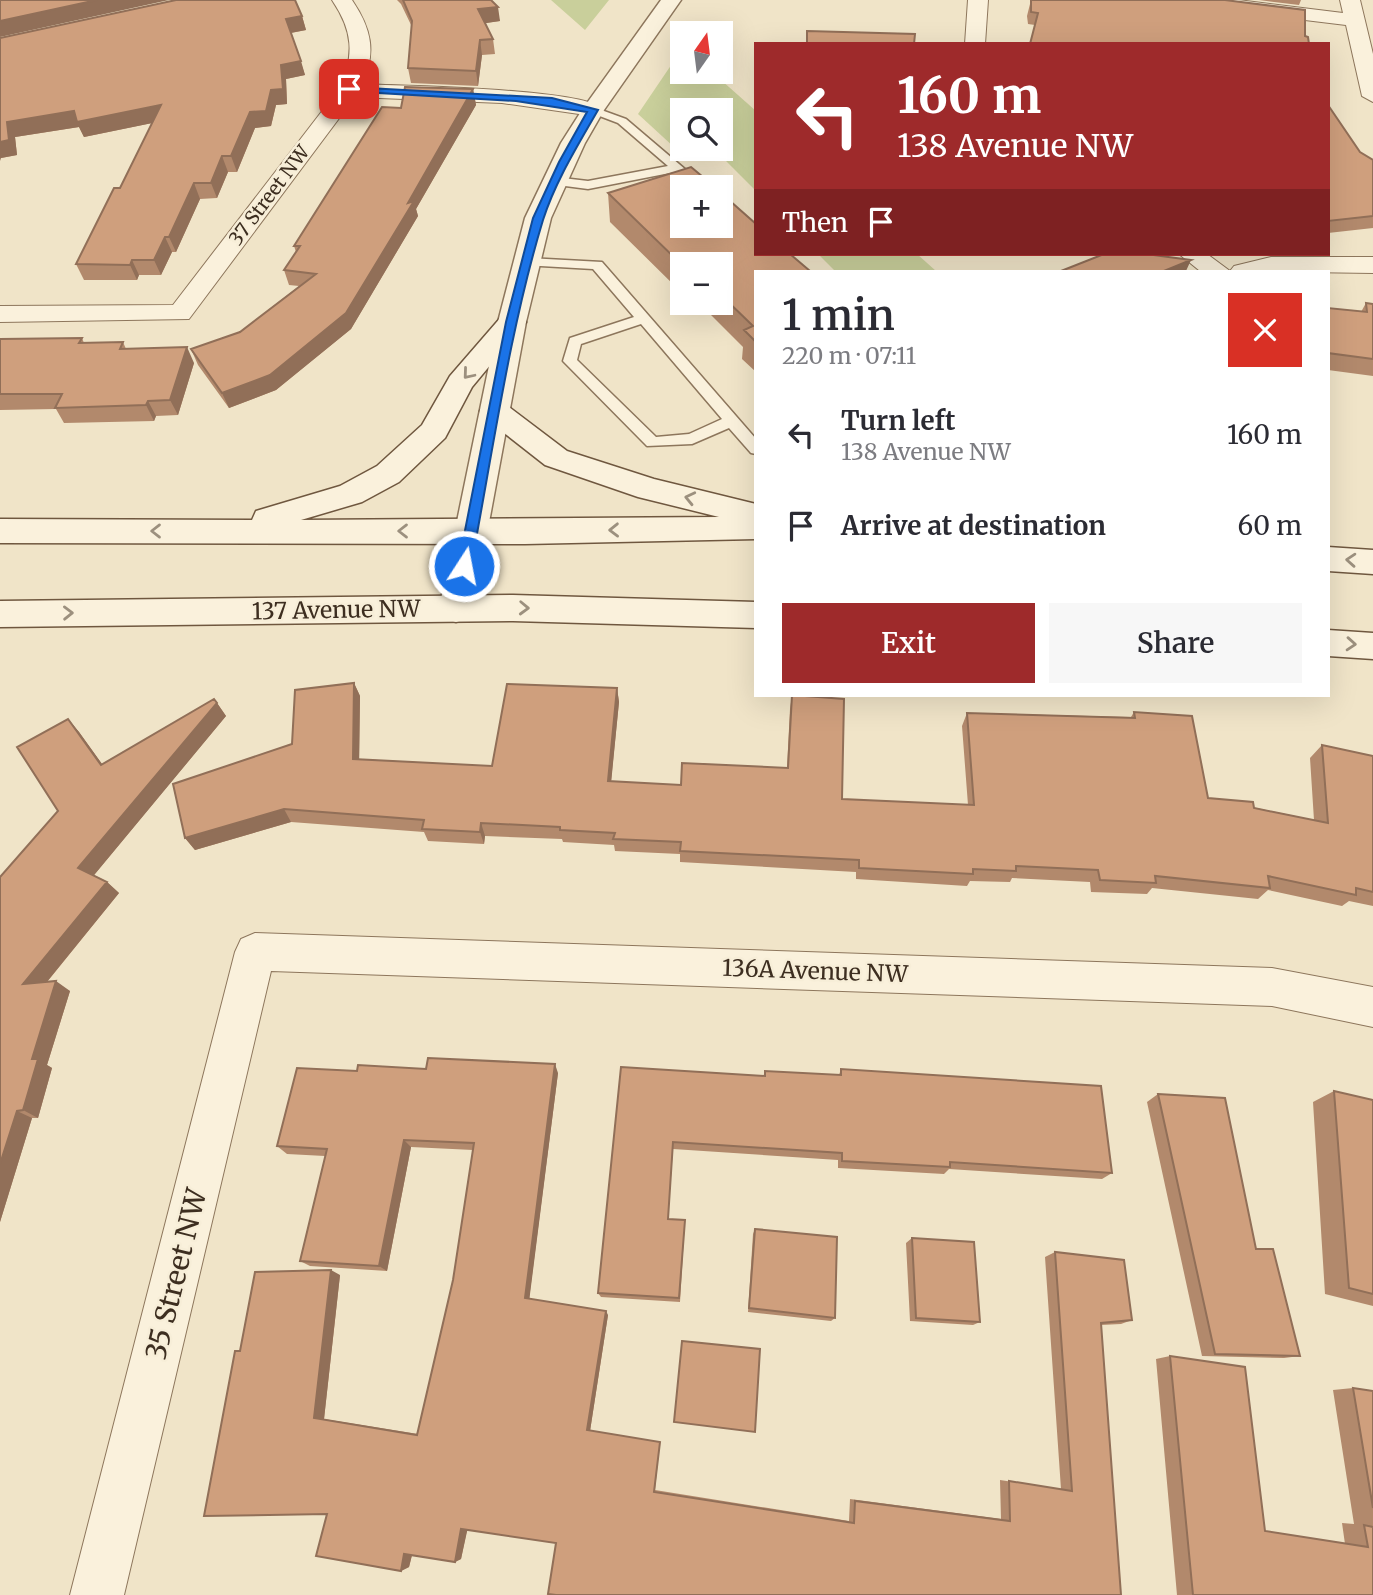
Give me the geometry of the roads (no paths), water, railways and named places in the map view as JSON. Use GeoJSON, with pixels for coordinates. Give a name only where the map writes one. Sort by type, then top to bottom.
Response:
{"type":"FeatureCollection","features":[{"type":"Feature","properties":{"kind":"main road"},"geometry":{"type":"LineString","coordinates":[[456,609],[512,322],[538,218],[554,181],[593,110],[671,0]]}},
{"type":"Feature","properties":{"kind":"main road"},"geometry":{"type":"LineString","coordinates":[[224,531],[351,494],[388,474],[434,431],[460,383],[512,322]]}},
{"type":"Feature","properties":{"kind":"main road"},"geometry":{"type":"LineString","coordinates":[[495,411],[556,458],[649,489],[754,515]]}},
{"type":"Feature","properties":{"kind":"main road"},"geometry":{"type":"LineString","coordinates":[[0,531],[754,528]]}},
{"type":"Feature","properties":{"kind":"main road"},"geometry":{"type":"LineString","coordinates":[[1330,559],[1373,562]]}},
{"type":"Feature","properties":{"kind":"main road","name":"137 Avenue NW"},"geometry":{"type":"LineString","coordinates":[[0,614],[456,609],[754,615]]}},
{"type":"Feature","properties":{"kind":"main road"},"geometry":{"type":"LineString","coordinates":[[1330,643],[1373,646]]}},
{"type":"Feature","properties":{"kind":"street","name":"37 Street NW"},"geometry":{"type":"LineString","coordinates":[[0,314],[180,313],[349,89],[358,73],[362,43],[355,17],[342,0]]}},
{"type":"Feature","properties":{"kind":"street"},"geometry":{"type":"LineString","coordinates":[[975,42],[978,0]]}},
{"type":"Feature","properties":{"kind":"street"},"geometry":{"type":"LineString","coordinates":[[1191,0],[1352,10],[1373,96]]}},
{"type":"Feature","properties":{"kind":"street"},"geometry":{"type":"LineString","coordinates":[[349,89],[552,101],[593,110]]}},
{"type":"Feature","properties":{"kind":"street"},"geometry":{"type":"LineString","coordinates":[[1194,256],[1215,270]]}},
{"type":"Feature","properties":{"kind":"street"},"geometry":{"type":"LineString","coordinates":[[1248,270],[1271,265],[1373,265]]}},
{"type":"Feature","properties":{"kind":"street","name":"136A Avenue NW"},"geometry":{"type":"LineString","coordinates":[[255,952],[1272,987],[1373,1007]]}},
{"type":"Feature","properties":{"kind":"street","name":"35 Street NW"},"geometry":{"type":"LineString","coordinates":[[97,1595],[255,952]]}},
{"type":"Feature","properties":{"kind":"lane"},"geometry":{"type":"LineString","coordinates":[[593,110],[622,121],[687,175]]}},
{"type":"Feature","properties":{"kind":"lane"},"geometry":{"type":"LineString","coordinates":[[554,181],[588,185],[680,168]]}},
{"type":"Feature","properties":{"kind":"lane"},"geometry":{"type":"LineString","coordinates":[[528,262],[597,265],[754,447]]}},
{"type":"Feature","properties":{"kind":"lane"},"geometry":{"type":"LineString","coordinates":[[642,319],[575,341],[570,361],[652,442],[692,439],[731,421]]}}]}
